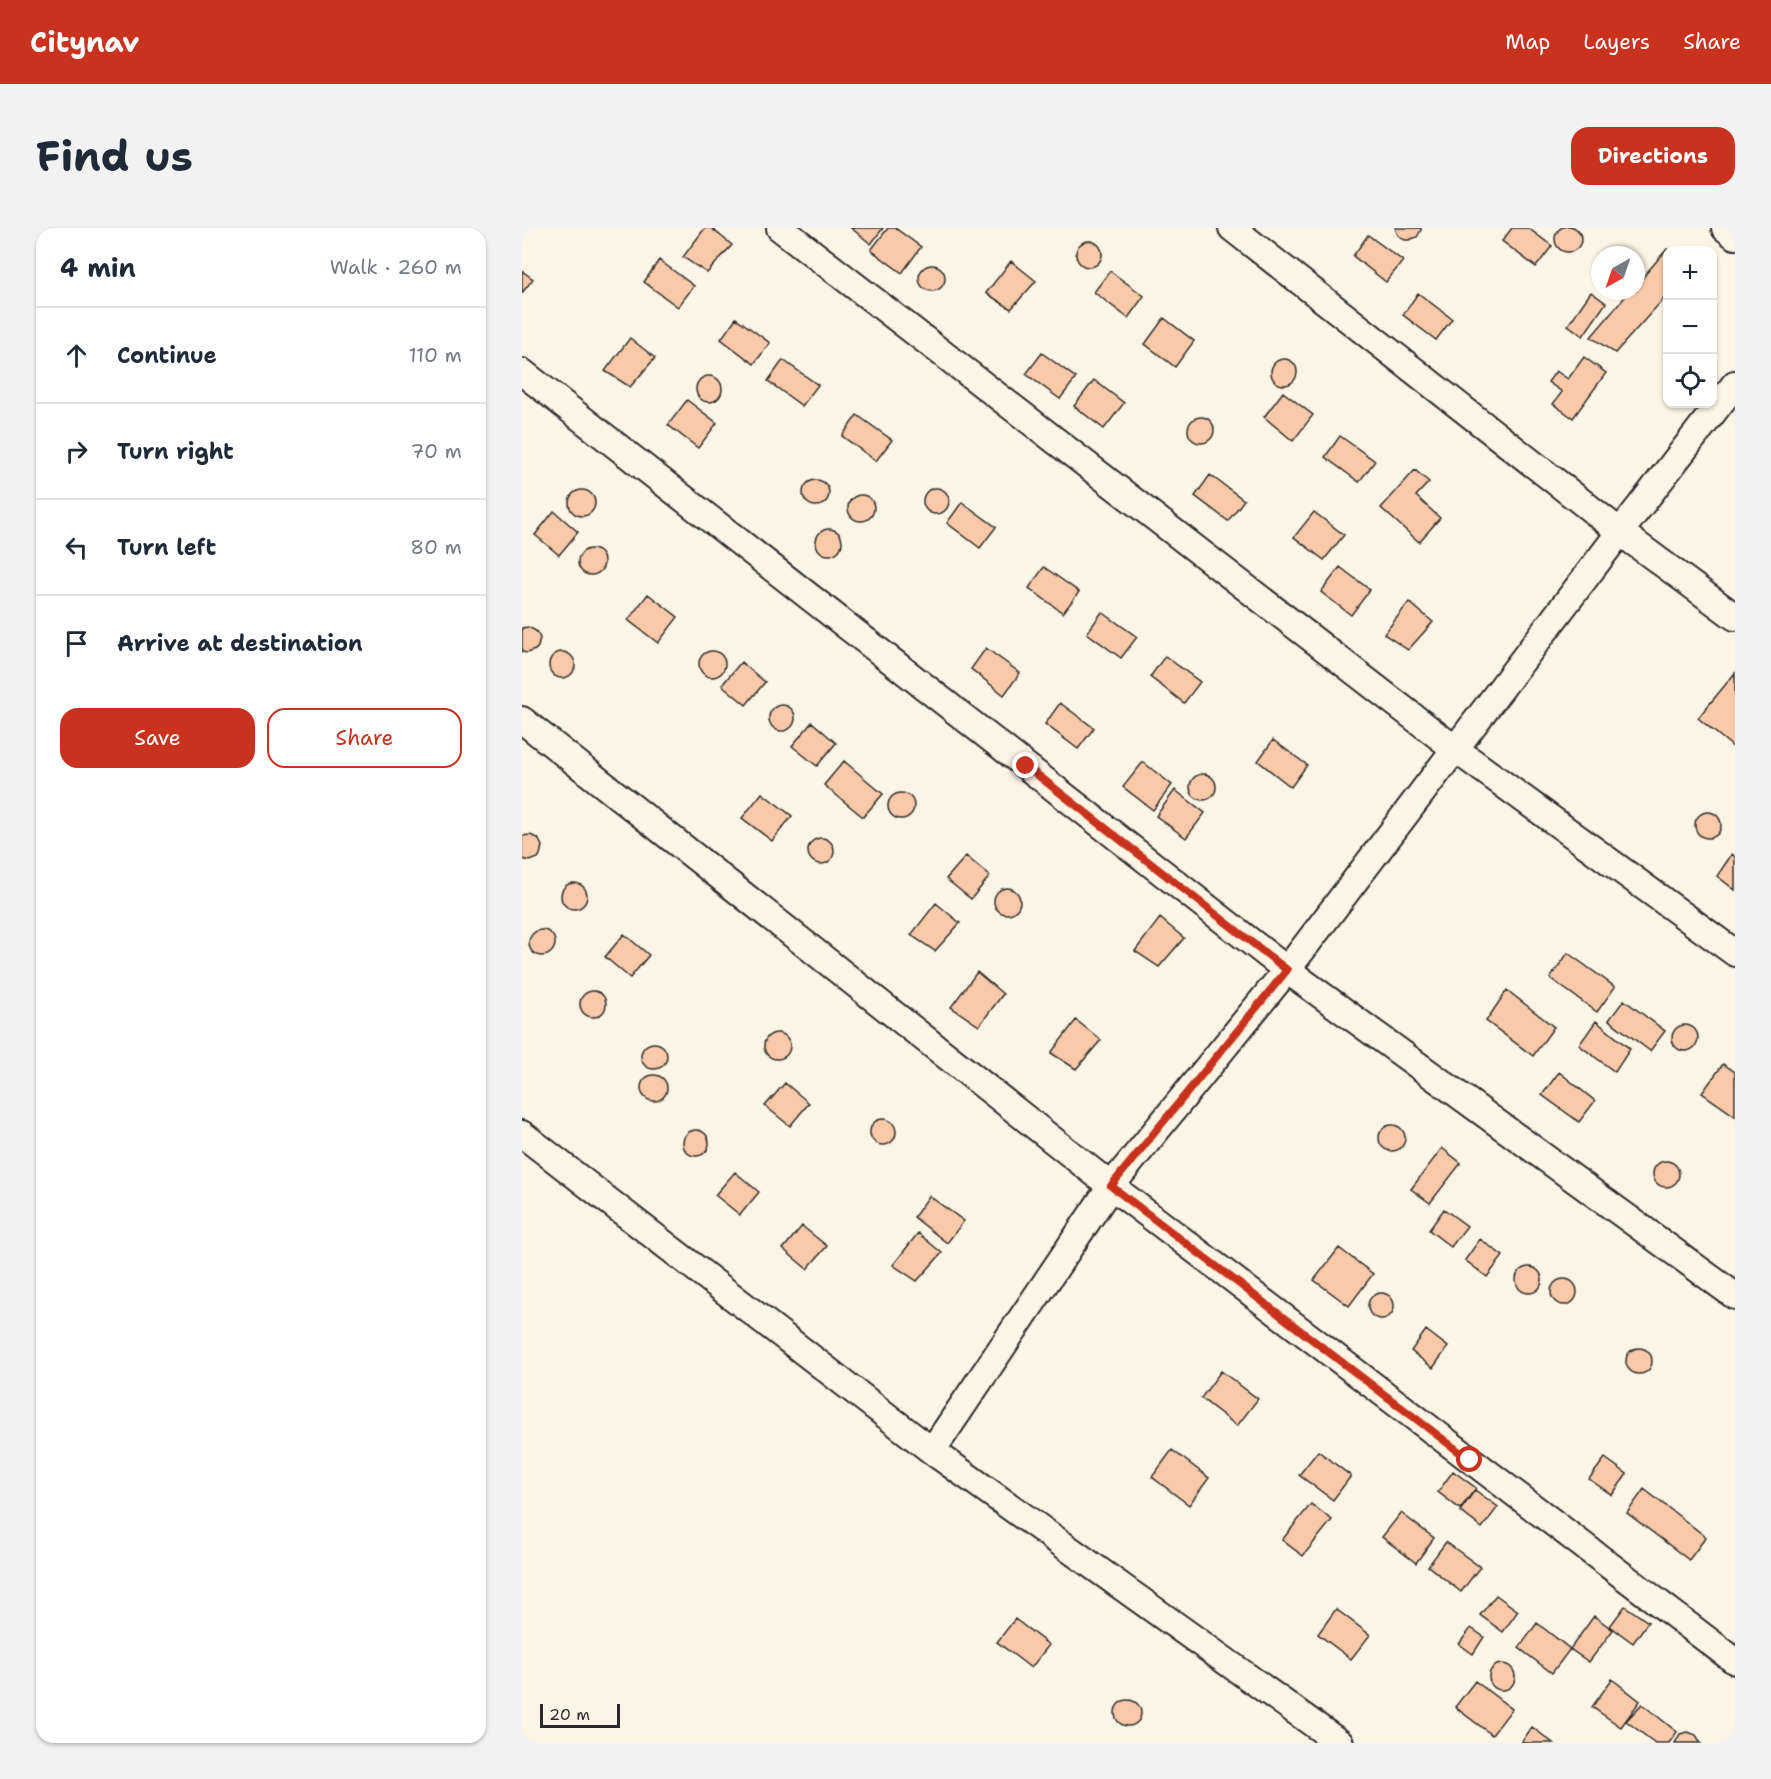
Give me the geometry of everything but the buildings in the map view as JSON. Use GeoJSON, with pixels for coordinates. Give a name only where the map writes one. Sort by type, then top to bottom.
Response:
{"type":"FeatureCollection","features":[{"type":"Feature","properties":{"kind":"street"},"geometry":{"type":"LineString","coordinates":[[780,228],[1455,750],[1735,953]]}},
{"type":"Feature","properties":{"kind":"street"},"geometry":{"type":"LineString","coordinates":[[1233,228],[1620,532],[1735,617]]}},
{"type":"Feature","properties":{"kind":"street"},"geometry":{"type":"LineString","coordinates":[[1725,228],[1735,236]]}},
{"type":"Feature","properties":{"kind":"street"},"geometry":{"type":"LineString","coordinates":[[522,372],[1287,970],[1735,1296]]}},
{"type":"Feature","properties":{"kind":"street"},"geometry":{"type":"LineString","coordinates":[[932,1451],[1111,1186],[1287,970],[1735,384]]}},
{"type":"Feature","properties":{"kind":"street"},"geometry":{"type":"LineString","coordinates":[[522,720],[1111,1186],[1735,1661]]}},
{"type":"Feature","properties":{"kind":"street"},"geometry":{"type":"LineString","coordinates":[[522,1134],[932,1451],[1340,1743]]}},
{"type":"Feature","properties":{"kind":"route"},"geometry":{"type":"LineString","coordinates":[[1026,766],[1287,970],[1111,1186],[1470,1460]]}}]}
